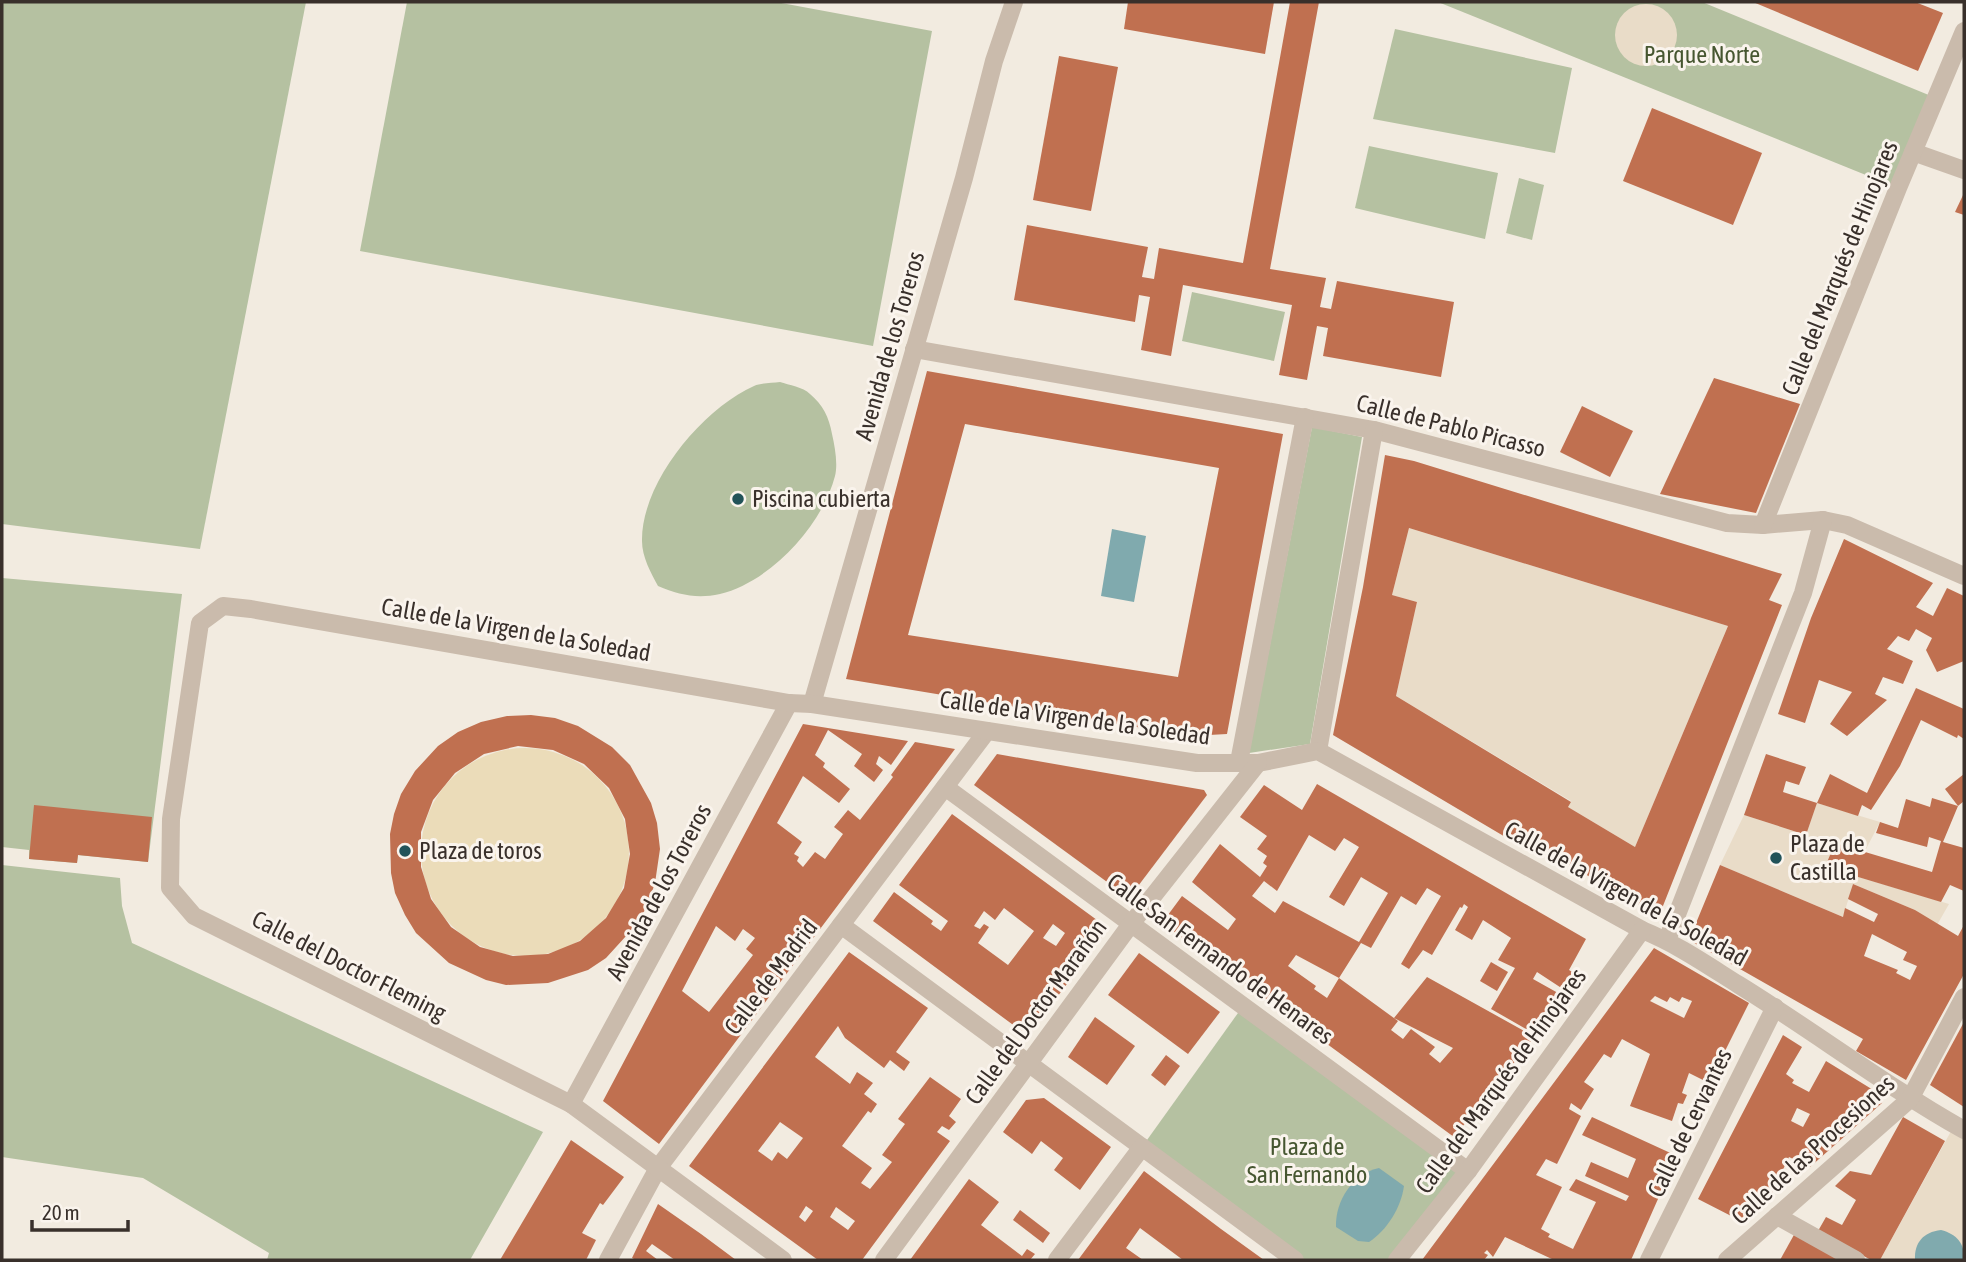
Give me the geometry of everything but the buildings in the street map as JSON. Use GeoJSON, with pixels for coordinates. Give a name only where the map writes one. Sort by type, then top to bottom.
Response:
{"type":"FeatureCollection","features":[{"type":"Feature","properties":{"kind":"street","name":"Avenida de los Toreros"},"geometry":{"type":"LineString","coordinates":[[812,704],[964,178],[994,61],[1014,2]]}},
{"type":"Feature","properties":{"kind":"street","name":"Calle del Marqués de Hinojares"},"geometry":{"type":"LineString","coordinates":[[1763,525],[1964,31]]}},
{"type":"Feature","properties":{"kind":"street"},"geometry":{"type":"LineString","coordinates":[[1913,152],[1964,170]]}},
{"type":"Feature","properties":{"kind":"street","name":"Calle de Pablo Picasso"},"geometry":{"type":"LineString","coordinates":[[914,349],[1374,430],[1727,523],[1763,525],[1823,520],[1847,525],[1964,576]]}},
{"type":"Feature","properties":{"kind":"street"},"geometry":{"type":"LineString","coordinates":[[1239,762],[1305,417]]}},
{"type":"Feature","properties":{"kind":"street"},"geometry":{"type":"LineString","coordinates":[[1318,751],[1374,430]]}},
{"type":"Feature","properties":{"kind":"street"},"geometry":{"type":"LineString","coordinates":[[1667,940],[1803,593],[1823,520]]}},
{"type":"Feature","properties":{"kind":"street","name":"Calle del Doctor Fleming"},"geometry":{"type":"LineString","coordinates":[[251,609],[223,606],[200,623],[171,820],[170,888],[194,916],[572,1104],[783,1260]]}},
{"type":"Feature","properties":{"kind":"street","name":"Calle de la Virgen de la Soledad"},"geometry":{"type":"LineString","coordinates":[[251,609],[789,703],[812,704],[1197,762],[1258,763],[1318,751],[1642,930],[1667,940],[1775,1007],[1910,1099],[1964,1130]]}},
{"type":"Feature","properties":{"kind":"street","name":"Avenida de los Toreros"},"geometry":{"type":"LineString","coordinates":[[572,1104],[789,703]]}},
{"type":"Feature","properties":{"kind":"street","name":"Calle de Madrid"},"geometry":{"type":"LineString","coordinates":[[608,1260],[658,1168],[987,731]]}},
{"type":"Feature","properties":{"kind":"street","name":"Calle del Doctor Marañón"},"geometry":{"type":"LineString","coordinates":[[884,1260],[1131,924],[1258,763]]}},
{"type":"Feature","properties":{"kind":"street","name":"Calle San Fernando de Henares"},"geometry":{"type":"LineString","coordinates":[[945,787],[1468,1171]]}},
{"type":"Feature","properties":{"kind":"street"},"geometry":{"type":"LineString","coordinates":[[841,925],[1295,1260]]}},
{"type":"Feature","properties":{"kind":"street","name":"Calle del Marqués de Hinojares"},"geometry":{"type":"LineString","coordinates":[[1397,1260],[1468,1171],[1642,930]]}},
{"type":"Feature","properties":{"kind":"street","name":"Calle de las Procesiones"},"geometry":{"type":"LineString","coordinates":[[1727,1260],[1910,1099],[1964,997]]}},
{"type":"Feature","properties":{"kind":"street","name":"Calle de Cervantes"},"geometry":{"type":"LineString","coordinates":[[1649,1260],[1775,1007]]}},
{"type":"Feature","properties":{"kind":"street"},"geometry":{"type":"LineString","coordinates":[[1057,1260],[1142,1147]]}},
{"type":"Feature","properties":{"kind":"street"},"geometry":{"type":"LineString","coordinates":[[1777,1216],[1856,1260]]}},
{"type":"Feature","properties":{"kind":"green space"},"geometry":{"type":"Polygon","coordinates":[[[2,2],[306,2],[200,549],[2,524],[2,2]]]}},
{"type":"Feature","properties":{"kind":"green space"},"geometry":{"type":"Polygon","coordinates":[[[407,2],[776,2],[932,31],[873,346],[360,251],[407,2]]]}},
{"type":"Feature","properties":{"kind":"green space","name":"Parque Norte"},"geometry":{"type":"Polygon","coordinates":[[[1438,2],[1702,2],[1936,98],[1898,188],[1438,2]]]}},
{"type":"Feature","properties":{"kind":"green space"},"geometry":{"type":"Polygon","coordinates":[[[1395,29],[1572,68],[1555,153],[1373,119],[1395,29]]]}},
{"type":"Feature","properties":{"kind":"green space"},"geometry":{"type":"Polygon","coordinates":[[[1369,146],[1498,173],[1485,239],[1355,208],[1369,146]]]}},
{"type":"Feature","properties":{"kind":"green space"},"geometry":{"type":"Polygon","coordinates":[[[1519,178],[1544,185],[1532,240],[1506,233],[1519,178]]]}},
{"type":"Feature","properties":{"kind":"green space"},"geometry":{"type":"Polygon","coordinates":[[[1192,292],[1285,312],[1274,361],[1182,341],[1192,292]]]}},
{"type":"Feature","properties":{"kind":"green space","name":"Piscina cubierta"},"geometry":{"type":"Polygon","coordinates":[[[780,382],[800,388],[815,398],[829,422],[836,471],[819,514],[775,565],[739,588],[720,594],[696,596],[658,586],[645,559],[642,541],[644,519],[663,473],[678,450],[714,412],[754,386],[780,382]]]}},
{"type":"Feature","properties":{"kind":"green space"},"geometry":{"type":"Polygon","coordinates":[[[1312,427],[1362,437],[1310,744],[1249,753],[1312,427]]]}},
{"type":"Feature","properties":{"kind":"green space"},"geometry":{"type":"Polygon","coordinates":[[[2,578],[182,594],[148,862],[78,855],[77,863],[29,859],[29,850],[2,847],[2,578]]]}},
{"type":"Feature","properties":{"kind":"green space"},"geometry":{"type":"Polygon","coordinates":[[[2,865],[120,878],[122,906],[132,943],[543,1132],[470,1260],[267,1260],[269,1253],[143,1178],[2,1157],[2,865]]]}},
{"type":"Feature","properties":{"kind":"green space","name":"Plaza de San Fernando"},"geometry":{"type":"Polygon","coordinates":[[[1243,1006],[1468,1171],[1397,1260],[1295,1260],[1142,1147],[1243,1006]]]}},
{"type":"Feature","properties":{"kind":"sand"},"geometry":{"type":"Polygon","coordinates":[[[525,748],[565,755],[599,778],[622,812],[629,852],[622,892],[599,926],[565,949],[525,956],[485,949],[451,926],[428,892],[421,852],[428,812],[451,778],[485,755],[525,748]]]}},
{"type":"Feature","properties":{"kind":"shaded area"},"geometry":{"type":"Polygon","coordinates":[[[1640,4],[1652,4],[1668,13],[1675,23],[1675,47],[1668,57],[1652,66],[1640,66],[1629,61],[1620,52],[1615,41],[1615,29],[1620,18],[1629,9],[1640,4]]]}},
{"type":"Feature","properties":{"kind":"shaded area"},"geometry":{"type":"Polygon","coordinates":[[[1409,528],[1728,626],[1635,847],[1568,807],[1571,801],[1396,696],[1417,602],[1392,595],[1409,528]]]}},
{"type":"Feature","properties":{"kind":"shaded area","name":"Plaza de Castilla"},"geometry":{"type":"Polygon","coordinates":[[[1817,803],[1880,822],[1865,851],[1835,843],[1825,867],[1949,904],[1937,925],[1915,910],[1853,884],[1843,917],[1720,865],[1744,815],[1806,835],[1817,803]]]}},
{"type":"Feature","properties":{"kind":"shaded area"},"geometry":{"type":"Polygon","coordinates":[[[1955,1124],[1964,1130],[1964,1260],[1880,1260],[1955,1124]]]}},
{"type":"Feature","properties":{"kind":"water"},"geometry":{"type":"Polygon","coordinates":[[[1112,529],[1146,536],[1134,602],[1101,596],[1112,529]]]}},
{"type":"Feature","properties":{"kind":"water"},"geometry":{"type":"Polygon","coordinates":[[[1379,1168],[1404,1186],[1402,1194],[1392,1218],[1382,1231],[1369,1242],[1358,1241],[1336,1227],[1336,1217],[1342,1198],[1354,1182],[1379,1168]]]}},
{"type":"Feature","properties":{"kind":"water"},"geometry":{"type":"Polygon","coordinates":[[[1941,1230],[1959,1240],[1964,1260],[1915,1260],[1916,1248],[1921,1239],[1929,1233],[1941,1230]]]}},
{"type":"Feature","properties":{"kind":"place","name":"Piscina cubierta"},"geometry":{"type":"Point","coordinates":[738,499]}},
{"type":"Feature","properties":{"kind":"place","name":"Plaza de toros"},"geometry":{"type":"Point","coordinates":[405,851]}},
{"type":"Feature","properties":{"kind":"place","name":"Plaza de Castilla"},"geometry":{"type":"Point","coordinates":[1776,858]}}]}
